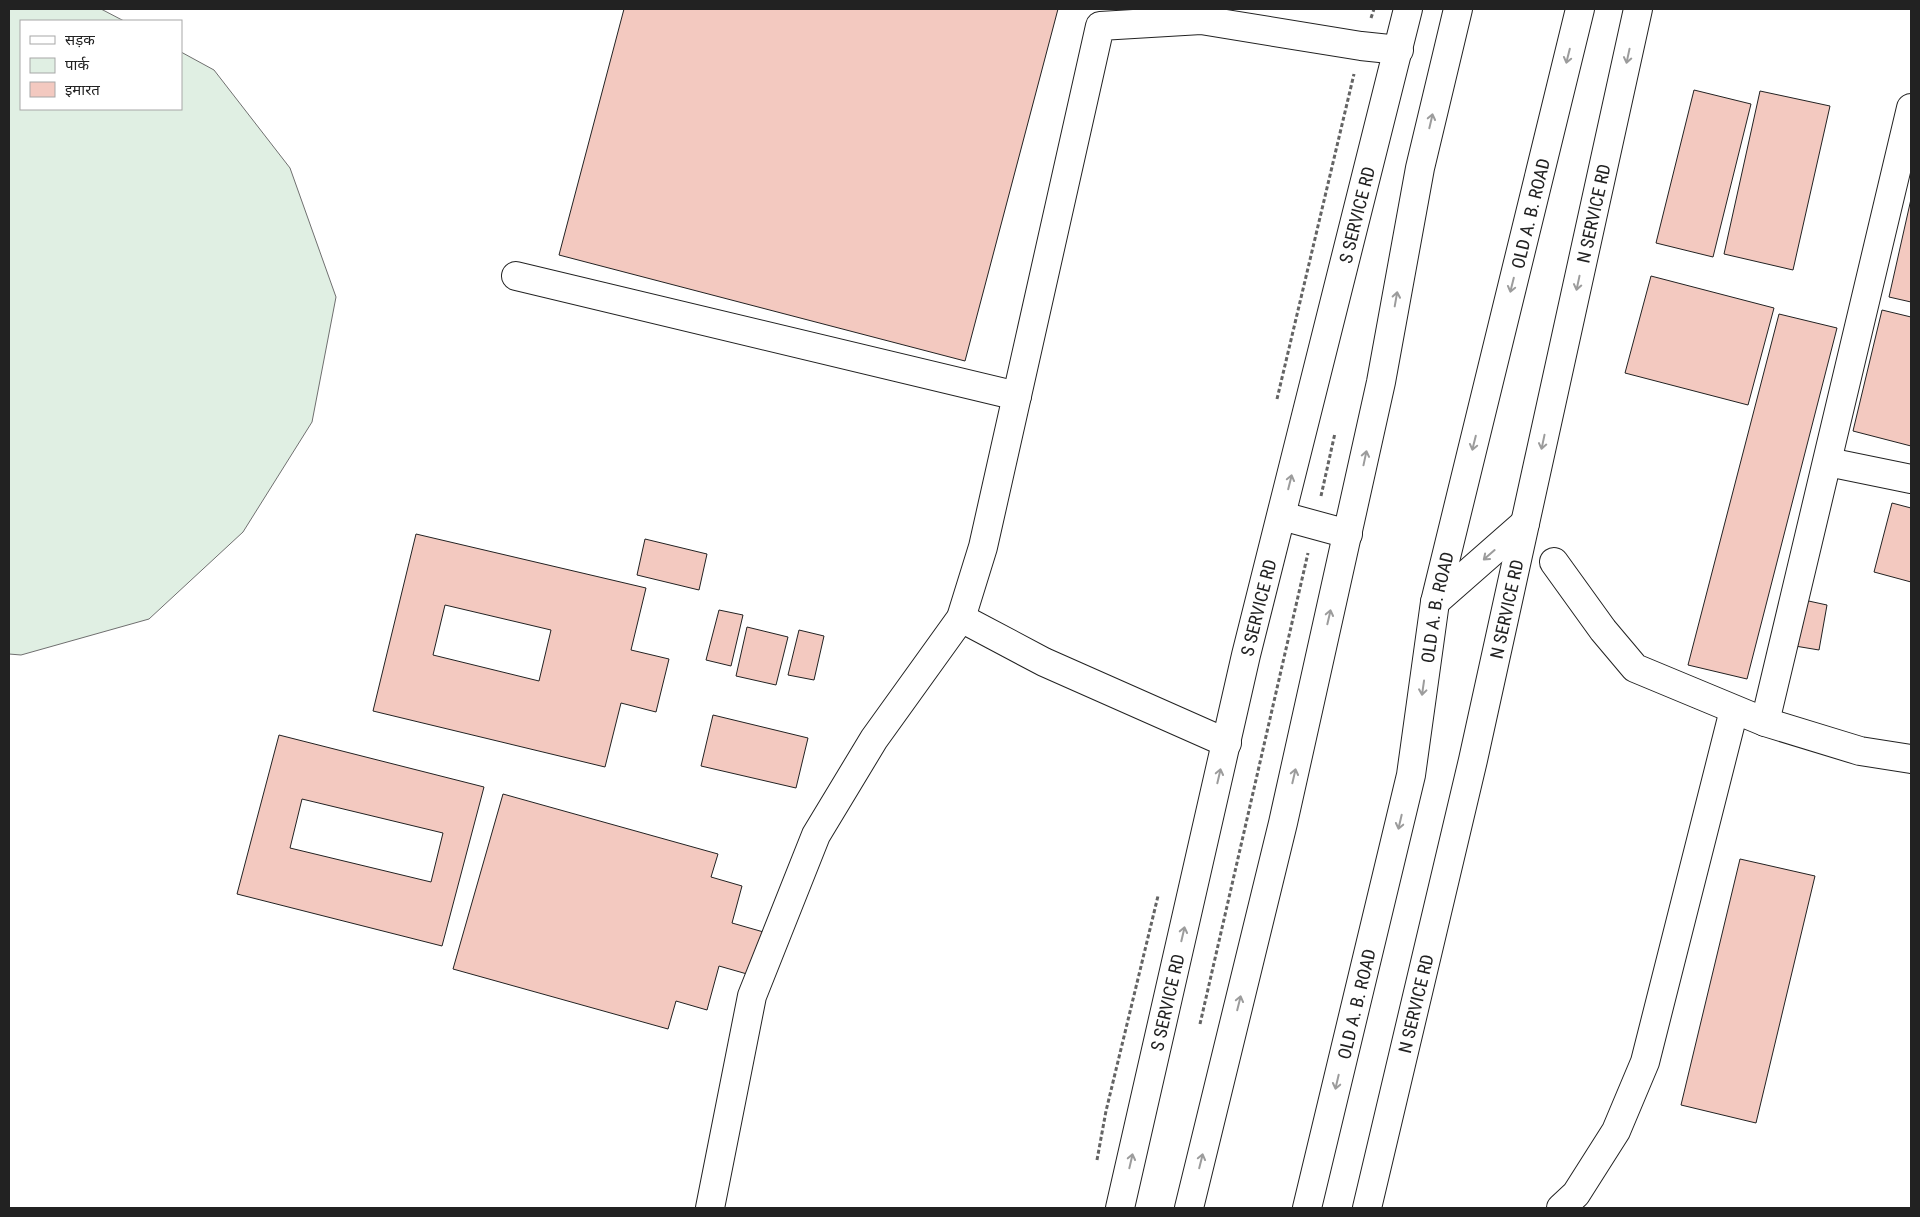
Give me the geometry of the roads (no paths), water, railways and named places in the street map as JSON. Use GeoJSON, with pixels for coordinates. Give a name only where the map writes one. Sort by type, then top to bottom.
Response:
{"type":"FeatureCollection","features":[{"type":"Feature","properties":{"kind":"street","name":"S SERVICE RD"},"geometry":{"type":"LineString","coordinates":[[1120,1208],[1227,743],[1408,9]]}},
{"type":"Feature","properties":{"kind":"street"},"geometry":{"type":"LineString","coordinates":[[1189,1208],[1283,823],[1348,534],[1381,382],[1420,168],[1458,9]]}},
{"type":"Feature","properties":{"kind":"street","name":"OLD A. B. ROAD"},"geometry":{"type":"LineString","coordinates":[[1307,1208],[1411,775],[1435,602],[1580,9]]}},
{"type":"Feature","properties":{"kind":"street","name":"N SERVICE RD"},"geometry":{"type":"LineString","coordinates":[[1367,1208],[1473,760],[1638,9]]}},
{"type":"Feature","properties":{"kind":"street"},"geometry":{"type":"LineString","coordinates":[[710,1208],[752,996],[816,835],[874,739],[961,618],[983,547],[1100,26],[1200,20],[1361,46],[1399,50]]}},
{"type":"Feature","properties":{"kind":"street"},"geometry":{"type":"LineString","coordinates":[[1765,722],[1911,108]]}},
{"type":"Feature","properties":{"kind":"street"},"geometry":{"type":"LineString","coordinates":[[516,276],[1017,396]]}},
{"type":"Feature","properties":{"kind":"street"},"geometry":{"type":"LineString","coordinates":[[1828,462],[1911,479]]}},
{"type":"Feature","properties":{"kind":"street"},"geometry":{"type":"LineString","coordinates":[[1282,516],[1348,534]]}},
{"type":"Feature","properties":{"kind":"street"},"geometry":{"type":"LineString","coordinates":[[1435,602],[1525,523]]}},
{"type":"Feature","properties":{"kind":"street"},"geometry":{"type":"LineString","coordinates":[[1554,562],[1603,630],[1635,668],[1765,722],[1860,751],[1911,759]]}},
{"type":"Feature","properties":{"kind":"street"},"geometry":{"type":"LineString","coordinates":[[961,618],[1044,662],[1227,743]]}},
{"type":"Feature","properties":{"kind":"street"},"geometry":{"type":"LineString","coordinates":[[1561,1208],[1576,1194],[1616,1131],[1645,1062],[1734,710]]}}]}
